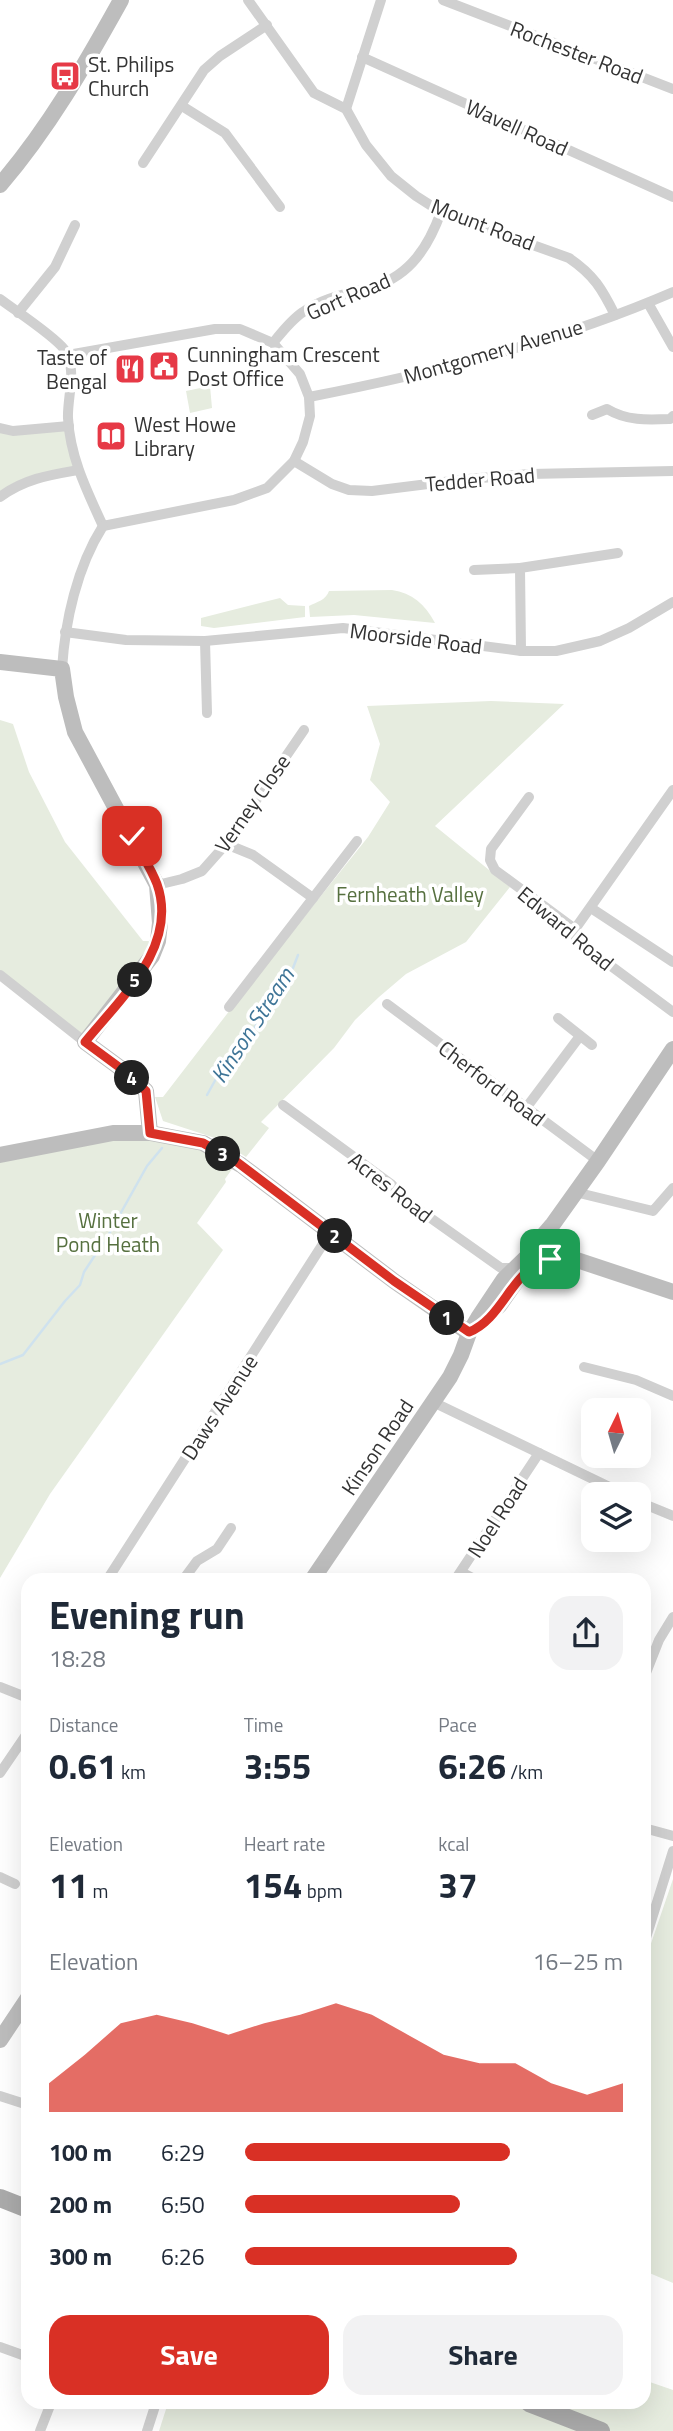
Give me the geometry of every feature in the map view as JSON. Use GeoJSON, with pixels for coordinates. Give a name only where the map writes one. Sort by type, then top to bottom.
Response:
{"type":"FeatureCollection","features":[{"type":"Feature","properties":{"kind":"main road"},"geometry":{"type":"LineString","coordinates":[[0,2199],[21,2206]]}},
{"type":"Feature","properties":{"kind":"main road"},"geometry":{"type":"LineString","coordinates":[[544,2409],[601,2431]]}},
{"type":"Feature","properties":{"kind":"street"},"geometry":{"type":"LineString","coordinates":[[0,185],[51,118],[121,0]]}},
{"type":"Feature","properties":{"kind":"street"},"geometry":{"type":"LineString","coordinates":[[248,0],[314,93],[346,109],[381,0]]}},
{"type":"Feature","properties":{"kind":"street","name":"Rochester Road"},"geometry":{"type":"LineString","coordinates":[[443,0],[673,89]]}},
{"type":"Feature","properties":{"kind":"street"},"geometry":{"type":"LineString","coordinates":[[143,163],[204,70],[267,25]]}},
{"type":"Feature","properties":{"kind":"street","name":"Wavell Road"},"geometry":{"type":"LineString","coordinates":[[362,57],[673,197]]}},
{"type":"Feature","properties":{"kind":"street"},"geometry":{"type":"LineString","coordinates":[[182,106],[225,133],[281,207]]}},
{"type":"Feature","properties":{"kind":"street","name":"Mount Road"},"geometry":{"type":"LineString","coordinates":[[346,109],[366,145],[391,176],[416,196],[441,212],[569,258],[585,269],[600,285],[615,315]]}},
{"type":"Feature","properties":{"kind":"street","name":"Gort Road"},"geometry":{"type":"LineString","coordinates":[[273,343],[304,311],[350,292],[376,286],[403,271],[423,252],[441,212]]}},
{"type":"Feature","properties":{"kind":"street"},"geometry":{"type":"LineString","coordinates":[[18,313],[55,267],[75,225]]}},
{"type":"Feature","properties":{"kind":"street","name":"Montgomery Avenue"},"geometry":{"type":"LineString","coordinates":[[309,397],[388,382],[466,362],[615,315],[673,292]]}},
{"type":"Feature","properties":{"kind":"street"},"geometry":{"type":"LineString","coordinates":[[0,299],[58,344],[68,355],[71,373],[69,426],[78,470],[103,526],[85,564],[65,632],[62,669],[66,697],[75,732],[157,885],[160,923],[158,941],[152,956],[85,1042]]}},
{"type":"Feature","properties":{"kind":"street"},"geometry":{"type":"LineString","coordinates":[[648,303],[673,347]]}},
{"type":"Feature","properties":{"kind":"street"},"geometry":{"type":"LineString","coordinates":[[68,355],[215,329],[240,329],[273,343],[300,374],[309,397],[310,416],[303,442],[294,461],[276,481],[256,493],[213,505],[103,526]]}},
{"type":"Feature","properties":{"kind":"street"},"geometry":{"type":"LineString","coordinates":[[592,415],[607,409],[639,420],[670,419],[673,416]]}},
{"type":"Feature","properties":{"kind":"street"},"geometry":{"type":"LineString","coordinates":[[0,428],[13,431],[69,426]]}},
{"type":"Feature","properties":{"kind":"street","name":"Tedder Road"},"geometry":{"type":"LineString","coordinates":[[294,461],[332,484],[349,490],[372,491],[454,480],[530,474],[673,471]]}},
{"type":"Feature","properties":{"kind":"street"},"geometry":{"type":"LineString","coordinates":[[0,497],[16,485],[40,477],[78,470]]}},
{"type":"Feature","properties":{"kind":"street"},"geometry":{"type":"LineString","coordinates":[[474,570],[520,568],[618,553]]}},
{"type":"Feature","properties":{"kind":"street"},"geometry":{"type":"LineString","coordinates":[[520,568],[521,650]]}},
{"type":"Feature","properties":{"kind":"street","name":"Moorside Road"},"geometry":{"type":"LineString","coordinates":[[65,632],[126,639],[205,641],[343,628],[521,650],[556,651],[600,640],[629,628],[673,602]]}},
{"type":"Feature","properties":{"kind":"street"},"geometry":{"type":"LineString","coordinates":[[205,641],[207,713]]}},
{"type":"Feature","properties":{"kind":"street"},"geometry":{"type":"LineString","coordinates":[[0,662],[62,669]]}},
{"type":"Feature","properties":{"kind":"street","name":"Verney Close"},"geometry":{"type":"LineString","coordinates":[[157,885],[202,871],[226,844],[304,730]]}},
{"type":"Feature","properties":{"kind":"street"},"geometry":{"type":"LineString","coordinates":[[575,929],[673,790]]}},
{"type":"Feature","properties":{"kind":"street","name":"Edward Road"},"geometry":{"type":"LineString","coordinates":[[529,797],[491,849],[490,860],[495,870],[575,929],[576,940],[673,1012]]}},
{"type":"Feature","properties":{"kind":"street"},"geometry":{"type":"LineString","coordinates":[[229,1007],[357,841]]}},
{"type":"Feature","properties":{"kind":"street"},"geometry":{"type":"LineString","coordinates":[[226,844],[253,855],[313,898]]}},
{"type":"Feature","properties":{"kind":"street"},"geometry":{"type":"LineString","coordinates":[[591,908],[673,962]]}},
{"type":"Feature","properties":{"kind":"street"},"geometry":{"type":"LineString","coordinates":[[0,975],[123,1070],[146,1091],[150,1133]]}},
{"type":"Feature","properties":{"kind":"street","name":"Cherford Road"},"geometry":{"type":"LineString","coordinates":[[387,1004],[598,1161]]}},
{"type":"Feature","properties":{"kind":"street"},"geometry":{"type":"LineString","coordinates":[[558,1018],[592,1045]]}},
{"type":"Feature","properties":{"kind":"street"},"geometry":{"type":"LineString","coordinates":[[526,1108],[580,1037]]}},
{"type":"Feature","properties":{"kind":"street"},"geometry":{"type":"LineString","coordinates":[[673,1049],[553,1224],[546,1250],[673,1292]]}},
{"type":"Feature","properties":{"kind":"street","name":"Acres Road"},"geometry":{"type":"LineString","coordinates":[[283,1105],[391,1184],[408,1202],[506,1272]]}},
{"type":"Feature","properties":{"kind":"street"},"geometry":{"type":"LineString","coordinates":[[0,1155],[113,1133],[150,1133],[203,1143],[241,1164],[330,1233],[469,1332]]}},
{"type":"Feature","properties":{"kind":"street"},"geometry":{"type":"LineString","coordinates":[[575,1192],[653,1211],[673,1188]]}},
{"type":"Feature","properties":{"kind":"street","name":"Daws Avenue"},"geometry":{"type":"LineString","coordinates":[[111,1573],[330,1233]]}},
{"type":"Feature","properties":{"kind":"street","name":"Kinson Road"},"geometry":{"type":"LineString","coordinates":[[317,1573],[433,1402],[461,1355],[469,1332],[506,1272],[546,1250]]}},
{"type":"Feature","properties":{"kind":"street","name":"Kinson Road"},"geometry":{"type":"LineString","coordinates":[[469,1332],[482,1327],[519,1279],[546,1250]]}},
{"type":"Feature","properties":{"kind":"street"},"geometry":{"type":"LineString","coordinates":[[584,1367],[636,1380],[673,1396]]}},
{"type":"Feature","properties":{"kind":"street"},"geometry":{"type":"LineString","coordinates":[[433,1402],[599,1482]]}},
{"type":"Feature","properties":{"kind":"street","name":"Noel Road"},"geometry":{"type":"LineString","coordinates":[[460,1573],[539,1453]]}},
{"type":"Feature","properties":{"kind":"street"},"geometry":{"type":"LineString","coordinates":[[651,1507],[673,1516]]}},
{"type":"Feature","properties":{"kind":"street"},"geometry":{"type":"LineString","coordinates":[[188,1573],[204,1555],[217,1549],[231,1528]]}},
{"type":"Feature","properties":{"kind":"street"},"geometry":{"type":"LineString","coordinates":[[651,1646],[673,1617]]}},
{"type":"Feature","properties":{"kind":"street"},"geometry":{"type":"LineString","coordinates":[[0,1687],[21,1695]]}},
{"type":"Feature","properties":{"kind":"street"},"geometry":{"type":"LineString","coordinates":[[0,1773],[21,1742]]}},
{"type":"Feature","properties":{"kind":"street"},"geometry":{"type":"LineString","coordinates":[[651,1830],[673,1836]]}},
{"type":"Feature","properties":{"kind":"street"},"geometry":{"type":"LineString","coordinates":[[651,1922],[673,1851]]}},
{"type":"Feature","properties":{"kind":"street"},"geometry":{"type":"LineString","coordinates":[[0,1877],[15,1884]]}},
{"type":"Feature","properties":{"kind":"street"},"geometry":{"type":"LineString","coordinates":[[0,2040],[21,2008]]}},
{"type":"Feature","properties":{"kind":"street"},"geometry":{"type":"LineString","coordinates":[[0,2096],[21,2103]]}},
{"type":"Feature","properties":{"kind":"street"},"geometry":{"type":"LineString","coordinates":[[0,2347],[21,2354]]}},
{"type":"Feature","properties":{"kind":"street"},"geometry":{"type":"LineString","coordinates":[[40,2431],[49,2409]]}},
{"type":"Feature","properties":{"kind":"street"},"geometry":{"type":"LineString","coordinates":[[146,2431],[154,2409]]}},
{"type":"Feature","properties":{"kind":"green space"},"geometry":{"type":"Polygon","coordinates":[[[210,386],[212,408],[190,413],[186,391],[210,386]]]}},
{"type":"Feature","properties":{"kind":"green space"},"geometry":{"type":"Polygon","coordinates":[[[69,426],[78,470],[40,477],[0,497],[0,428],[69,426]]]}},
{"type":"Feature","properties":{"kind":"green space"},"geometry":{"type":"Polygon","coordinates":[[[392,590],[417,600],[435,623],[354,615],[310,617],[309,606],[323,599],[329,591],[392,590]]]}},
{"type":"Feature","properties":{"kind":"green space"},"geometry":{"type":"Polygon","coordinates":[[[280,598],[288,605],[305,606],[305,617],[214,628],[201,626],[201,618],[280,598]]]}},
{"type":"Feature","properties":{"kind":"green space","name":"Fernheath Valley"},"geometry":{"type":"Polygon","coordinates":[[[491,701],[564,704],[435,826],[510,887],[466,942],[406,974],[355,1020],[334,1048],[261,1122],[269,1128],[246,1157],[218,1139],[163,1121],[155,1097],[163,1097],[368,837],[390,802],[370,780],[380,744],[367,706],[491,701]]]}},
{"type":"Feature","properties":{"kind":"green space"},"geometry":{"type":"Polygon","coordinates":[[[0,720],[13,724],[29,772],[65,842],[143,941],[158,941],[85,1042],[0,975],[0,720]]]}},
{"type":"Feature","properties":{"kind":"green space","name":"Winter Pond Heath"},"geometry":{"type":"Polygon","coordinates":[[[150,1133],[237,1162],[197,1223],[223,1250],[50,1494],[0,1578],[0,1155],[150,1133]]]}},
{"type":"Feature","properties":{"kind":"green space"},"geometry":{"type":"Polygon","coordinates":[[[673,1879],[673,2283],[651,2274],[651,1943],[673,1879]]]}},
{"type":"Feature","properties":{"kind":"green space"},"geometry":{"type":"Polygon","coordinates":[[[651,2382],[673,2390],[673,2431],[601,2431],[544,2409],[651,2409],[651,2382]]]}},
{"type":"Feature","properties":{"kind":"green space"},"geometry":{"type":"Polygon","coordinates":[[[166,2409],[531,2409],[589,2431],[159,2431],[166,2409]]]}},
{"type":"Feature","properties":{"kind":"waterway","name":"Kinson Stream"},"geometry":{"type":"LineString","coordinates":[[207,1095],[217,1077],[254,1029],[267,1003],[293,968],[298,955]]}},
{"type":"Feature","properties":{"kind":"waterway","name":"Kinson Stream"},"geometry":{"type":"LineString","coordinates":[[109,1234],[147,1166],[162,1148]]}},
{"type":"Feature","properties":{"kind":"waterway","name":"Kinson Stream"},"geometry":{"type":"LineString","coordinates":[[0,1364],[23,1355],[80,1285],[84,1272],[103,1243]]}},
{"type":"Feature","properties":{"kind":"place","name":"St. Philips Church"},"geometry":{"type":"Point","coordinates":[65,76]}},
{"type":"Feature","properties":{"kind":"place","name":"Cunningham Crescent Post Office"},"geometry":{"type":"Point","coordinates":[164,366]}},
{"type":"Feature","properties":{"kind":"place","name":"Taste of Bengal"},"geometry":{"type":"Point","coordinates":[130,369]}},
{"type":"Feature","properties":{"kind":"place","name":"West Howe Library"},"geometry":{"type":"Point","coordinates":[111,436]}},
{"type":"Feature","properties":{"kind":"route"},"geometry":{"type":"LineString","coordinates":[[132,836],[157,885],[160,906],[158,941],[152,956],[130,987],[85,1042],[146,1091],[150,1133],[203,1143],[237,1162],[394,1281],[469,1332],[482,1327],[519,1279],[532,1267],[542,1260],[550,1259]]}}]}
